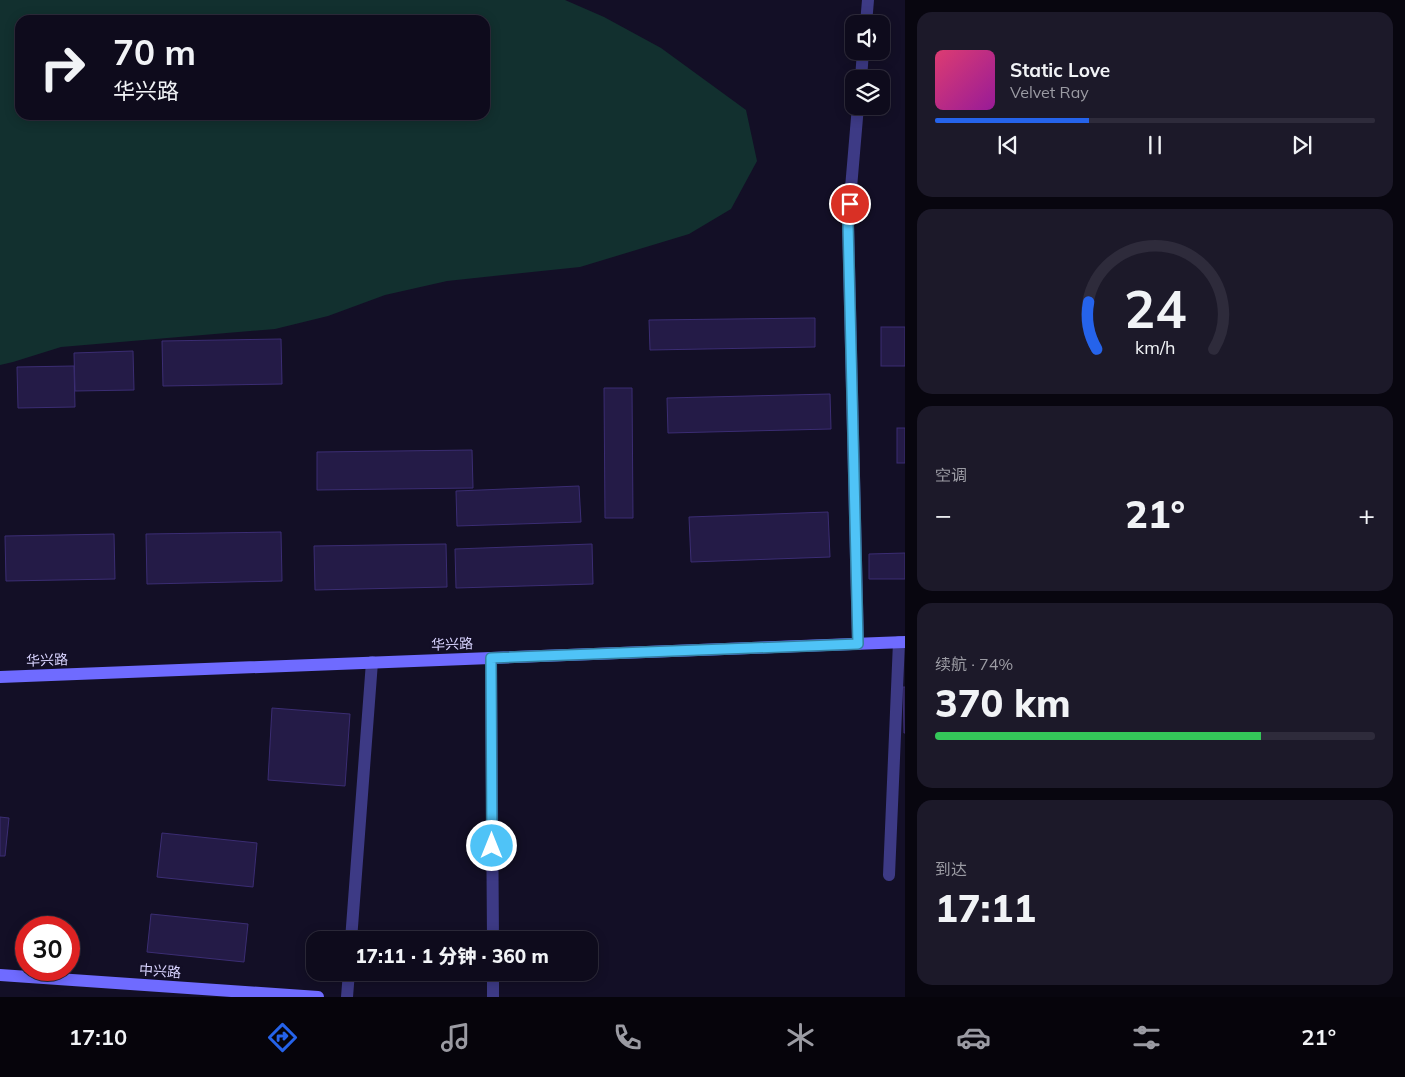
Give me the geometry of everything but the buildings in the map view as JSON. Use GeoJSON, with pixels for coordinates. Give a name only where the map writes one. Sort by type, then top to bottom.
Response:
{"type":"FeatureCollection","features":[{"type":"Feature","properties":{"kind":"main road","name":"华兴路"},"geometry":{"type":"LineString","coordinates":[[0,677],[902,642]]}},
{"type":"Feature","properties":{"kind":"main road","name":"中兴路"},"geometry":{"type":"LineString","coordinates":[[0,975],[318,997]]}},
{"type":"Feature","properties":{"kind":"street"},"geometry":{"type":"LineString","coordinates":[[867,15],[868,0]]}},
{"type":"Feature","properties":{"kind":"street"},"geometry":{"type":"LineString","coordinates":[[857,115],[848,223],[858,644]]}},
{"type":"Feature","properties":{"kind":"street"},"geometry":{"type":"LineString","coordinates":[[889,875],[902,642]]}},
{"type":"Feature","properties":{"kind":"street"},"geometry":{"type":"LineString","coordinates":[[491,658],[492,931]]}},
{"type":"Feature","properties":{"kind":"street"},"geometry":{"type":"LineString","coordinates":[[352,931],[372,662]]}},
{"type":"Feature","properties":{"kind":"street"},"geometry":{"type":"LineString","coordinates":[[347,997],[348,981]]}},
{"type":"Feature","properties":{"kind":"street"},"geometry":{"type":"LineString","coordinates":[[493,981],[493,997]]}},
{"type":"Feature","properties":{"kind":"green space"},"geometry":{"type":"Polygon","coordinates":[[[0,0],[565,0],[604,17],[661,48],[746,110],[757,161],[731,209],[689,234],[580,267],[447,281],[385,295],[328,316],[275,329],[61,347],[0,365],[0,0]]]}},
{"type":"Feature","properties":{"kind":"route"},"geometry":{"type":"LineString","coordinates":[[492,846],[491,658],[858,644],[848,223],[850,204]]}}]}
